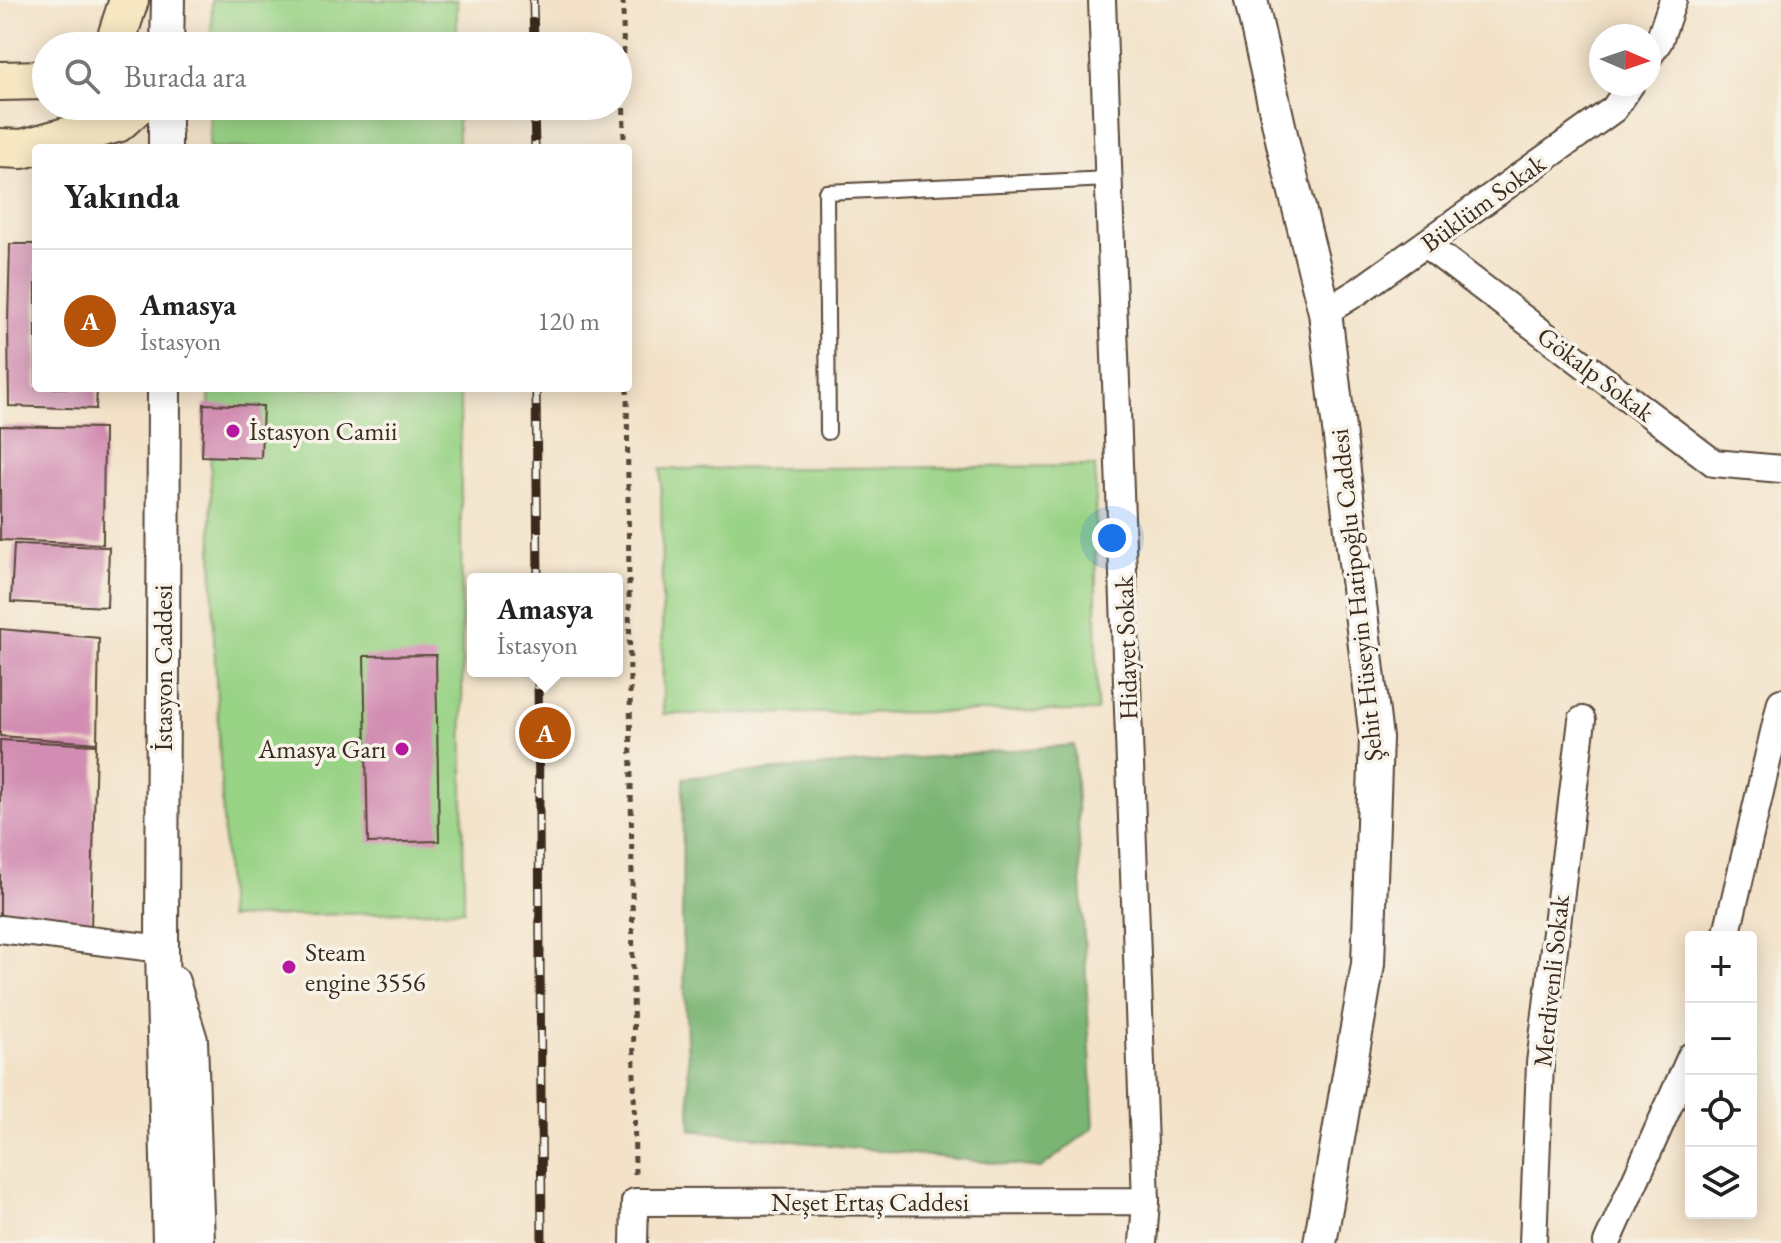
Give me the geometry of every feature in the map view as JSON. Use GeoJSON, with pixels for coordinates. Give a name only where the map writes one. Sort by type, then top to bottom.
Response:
{"type":"FeatureCollection","features":[{"type":"Feature","properties":{"kind":"main road"},"geometry":{"type":"LineString","coordinates":[[119,32],[129,0]]}},
{"type":"Feature","properties":{"kind":"main road"},"geometry":{"type":"LineString","coordinates":[[0,81],[32,80]]}},
{"type":"Feature","properties":{"kind":"main road"},"geometry":{"type":"LineString","coordinates":[[40,144],[120,120]]}},
{"type":"Feature","properties":{"kind":"main road"},"geometry":{"type":"LineString","coordinates":[[0,148],[32,146]]}},
{"type":"Feature","properties":{"kind":"street"},"geometry":{"type":"LineString","coordinates":[[167,32],[168,0]]}},
{"type":"Feature","properties":{"kind":"street","name":"Hidayet Sokak"},"geometry":{"type":"LineString","coordinates":[[1102,0],[1146,1201],[1143,1243]]}},
{"type":"Feature","properties":{"kind":"street","name":"Şehit Hüseyin Hatipoğlu Caddesi"},"geometry":{"type":"LineString","coordinates":[[1251,0],[1325,312],[1376,738],[1368,964],[1320,1243]]}},
{"type":"Feature","properties":{"kind":"street"},"geometry":{"type":"LineString","coordinates":[[1661,35],[1673,0]]}},
{"type":"Feature","properties":{"kind":"street","name":"Büklüm Sokak"},"geometry":{"type":"LineString","coordinates":[[1325,312],[1614,109],[1623,96]]}},
{"type":"Feature","properties":{"kind":"street"},"geometry":{"type":"LineString","coordinates":[[165,120],[165,144]]}},
{"type":"Feature","properties":{"kind":"street","name":"Gökalp Sokak"},"geometry":{"type":"LineString","coordinates":[[1425,244],[1714,463],[1781,469]]}},
{"type":"Feature","properties":{"kind":"street","name":"İstasyon Caddesi"},"geometry":{"type":"LineString","coordinates":[[164,392],[162,949],[169,1243]]}},
{"type":"Feature","properties":{"kind":"street"},"geometry":{"type":"LineString","coordinates":[[1727,931],[1781,702]]}},
{"type":"Feature","properties":{"kind":"street","name":"Merdivenli Sokak"},"geometry":{"type":"LineString","coordinates":[[1533,1243],[1540,1063],[1582,720]]}},
{"type":"Feature","properties":{"kind":"street"},"geometry":{"type":"LineString","coordinates":[[0,929],[162,949]]}},
{"type":"Feature","properties":{"kind":"street","name":"İstasyon Caddesi"},"geometry":{"type":"LineString","coordinates":[[162,949],[191,1040],[198,1243]]}},
{"type":"Feature","properties":{"kind":"street"},"geometry":{"type":"LineString","coordinates":[[1607,1243],[1685,1069]]}},
{"type":"Feature","properties":{"kind":"street","name":"Neşet Ertaş Caddesi"},"geometry":{"type":"LineString","coordinates":[[635,1202],[1146,1201]]}},
{"type":"Feature","properties":{"kind":"street"},"geometry":{"type":"LineString","coordinates":[[634,1243],[635,1202]]}},
{"type":"Feature","properties":{"kind":"lane"},"geometry":{"type":"LineString","coordinates":[[828,432],[826,192],[1109,179]]}},
{"type":"Feature","properties":{"kind":"path"},"geometry":{"type":"LineString","coordinates":[[623,0],[623,32]]}},
{"type":"Feature","properties":{"kind":"path"},"geometry":{"type":"LineString","coordinates":[[624,120],[624,144]]}},
{"type":"Feature","properties":{"kind":"path"},"geometry":{"type":"LineString","coordinates":[[627,392],[635,1202]]}},
{"type":"Feature","properties":{"kind":"green space"},"geometry":{"type":"Polygon","coordinates":[[[212,0],[457,0],[457,32],[211,32],[212,0]]]}},
{"type":"Feature","properties":{"kind":"green space"},"geometry":{"type":"Polygon","coordinates":[[[210,120],[458,120],[458,144],[209,144],[210,120]]]}},
{"type":"Feature","properties":{"kind":"green space"},"geometry":{"type":"Polygon","coordinates":[[[209,392],[460,392],[464,910],[228,918],[214,641],[209,392]]]}},
{"type":"Feature","properties":{"kind":"green space"},"geometry":{"type":"Polygon","coordinates":[[[1095,466],[1097,711],[663,714],[661,469],[1095,466]]]}},
{"type":"Feature","properties":{"kind":"green space"},"geometry":{"type":"Polygon","coordinates":[[[1074,745],[1094,1127],[1041,1168],[691,1130],[682,926],[683,778],[1074,745]]]}},
{"type":"Feature","properties":{"kind":"building"},"geometry":{"type":"Polygon","coordinates":[[[10,244],[32,244],[32,392],[97,392],[96,409],[9,406],[10,244]]]}},
{"type":"Feature","properties":{"kind":"building","name":"İstasyon Camii"},"geometry":{"type":"Polygon","coordinates":[[[204,404],[263,406],[261,458],[202,456],[204,404]]]}},
{"type":"Feature","properties":{"kind":"building"},"geometry":{"type":"Polygon","coordinates":[[[0,426],[104,428],[103,544],[0,540],[0,426]]]}},
{"type":"Feature","properties":{"kind":"building"},"geometry":{"type":"Polygon","coordinates":[[[14,544],[109,547],[107,607],[11,602],[14,544]]]}},
{"type":"Feature","properties":{"kind":"building"},"geometry":{"type":"Polygon","coordinates":[[[0,629],[99,638],[97,743],[0,736],[0,629]]]}},
{"type":"Feature","properties":{"kind":"building","name":"Amasya Garı"},"geometry":{"type":"Polygon","coordinates":[[[436,655],[439,841],[368,843],[364,656],[436,655]]]}},
{"type":"Feature","properties":{"kind":"building"},"geometry":{"type":"Polygon","coordinates":[[[0,740],[96,745],[91,928],[0,921],[0,740]]]}},
{"type":"Feature","properties":{"kind":"railway"},"geometry":{"type":"LineString","coordinates":[[533,0],[534,32]]}},
{"type":"Feature","properties":{"kind":"railway"},"geometry":{"type":"LineString","coordinates":[[534,120],[535,144]]}},
{"type":"Feature","properties":{"kind":"railway"},"geometry":{"type":"LineString","coordinates":[[536,392],[538,573]]}},
{"type":"Feature","properties":{"kind":"railway"},"geometry":{"type":"LineString","coordinates":[[538,677],[542,1243]]}},
{"type":"Feature","properties":{"kind":"place","name":"İstasyon Camii"},"geometry":{"type":"Point","coordinates":[233,431]}},
{"type":"Feature","properties":{"kind":"place","name":"Amasya"},"geometry":{"type":"Point","coordinates":[545,733]}},
{"type":"Feature","properties":{"kind":"place","name":"Amasya Garı"},"geometry":{"type":"Point","coordinates":[402,749]}},
{"type":"Feature","properties":{"kind":"place","name":"Steam engine 3556"},"geometry":{"type":"Point","coordinates":[289,967]}}]}
